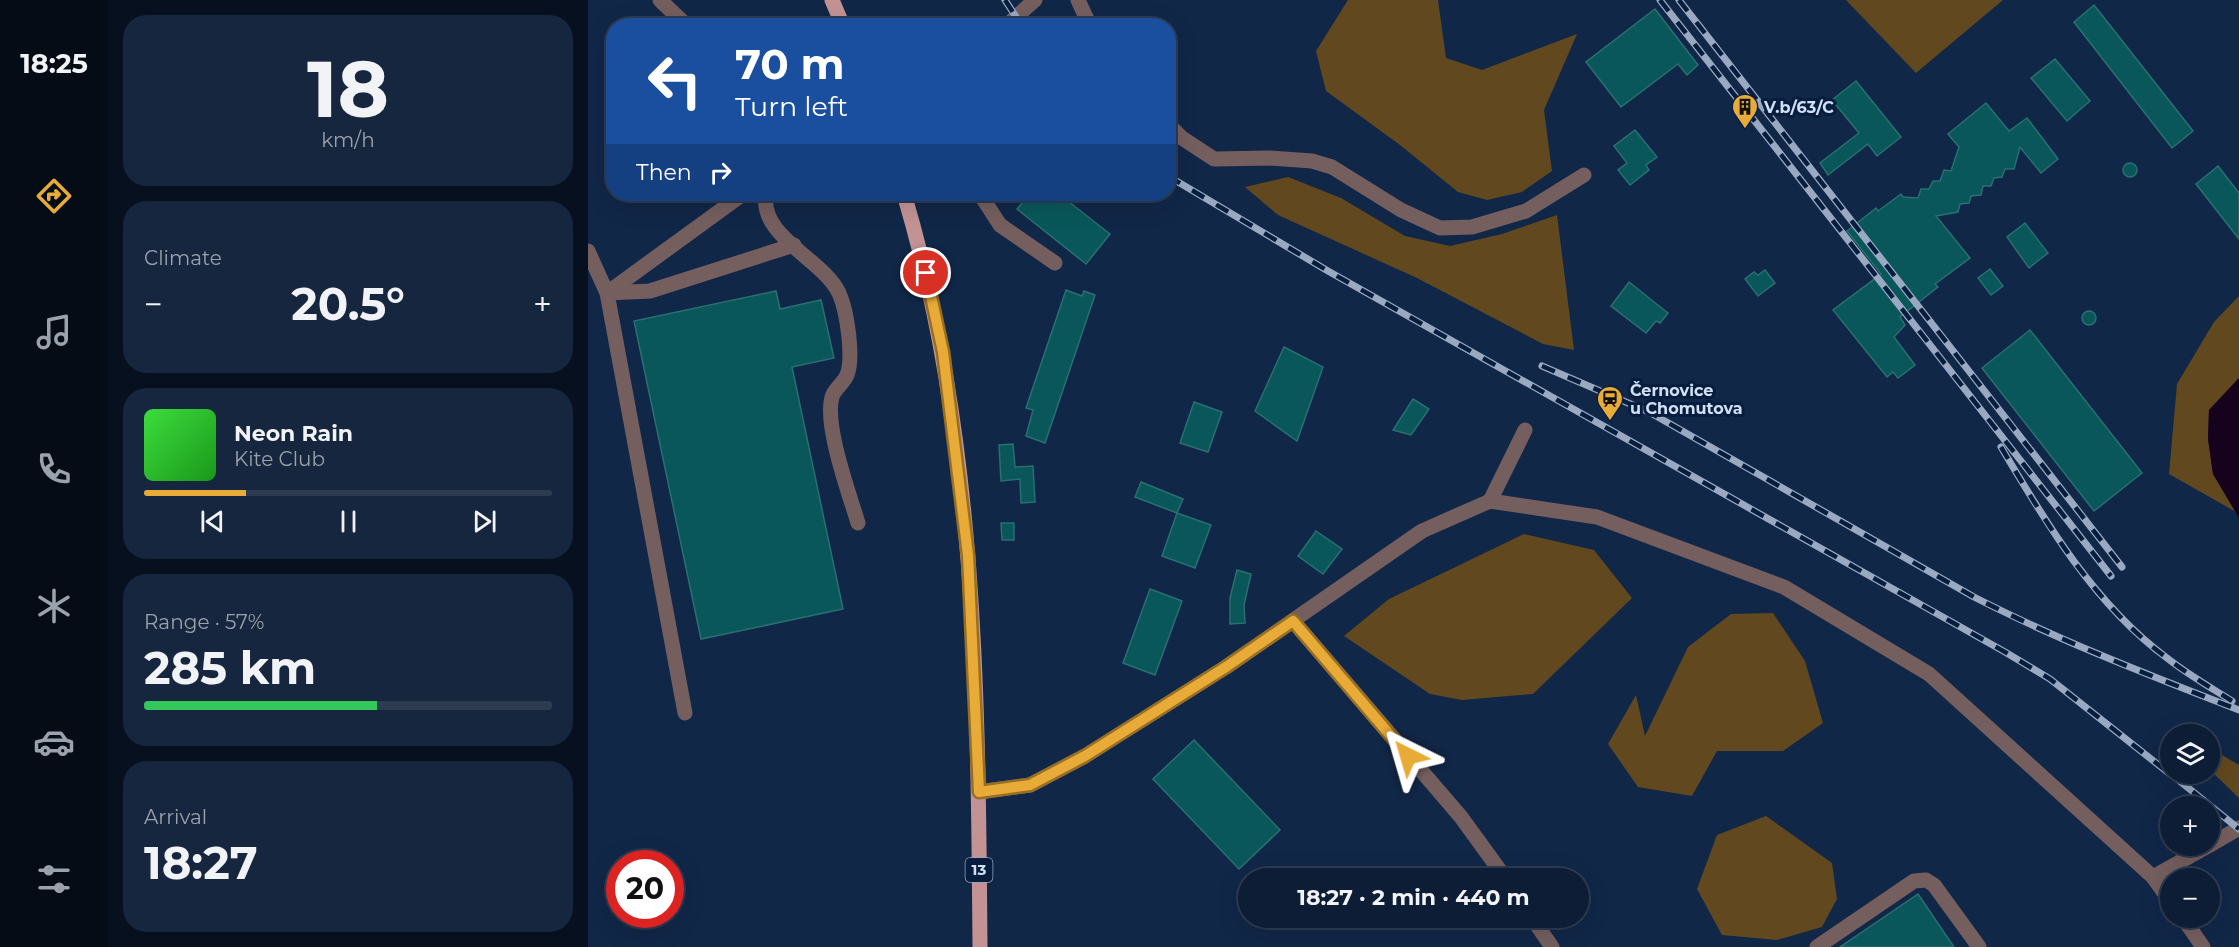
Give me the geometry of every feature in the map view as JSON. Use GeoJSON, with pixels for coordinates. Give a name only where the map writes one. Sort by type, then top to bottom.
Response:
{"type":"FeatureCollection","features":[{"type":"Feature","properties":{"kind":"main road"},"geometry":{"type":"LineString","coordinates":[[832,0],[840,18]]}},
{"type":"Feature","properties":{"kind":"main road","name":"13"},"geometry":{"type":"LineString","coordinates":[[906,201],[922,253],[943,352],[957,452],[973,612],[979,792],[980,947]]}},
{"type":"Feature","properties":{"kind":"street"},"geometry":{"type":"LineString","coordinates":[[660,0],[679,18]]}},
{"type":"Feature","properties":{"kind":"street"},"geometry":{"type":"LineString","coordinates":[[1015,18],[1035,0]]}},
{"type":"Feature","properties":{"kind":"street"},"geometry":{"type":"LineString","coordinates":[[1078,0],[1086,18]]}},
{"type":"Feature","properties":{"kind":"street"},"geometry":{"type":"LineString","coordinates":[[1176,132],[1214,159],[1270,158],[1312,162],[1332,167],[1401,210],[1440,228],[1472,227],[1526,211],[1584,175]]}},
{"type":"Feature","properties":{"kind":"street"},"geometry":{"type":"LineString","coordinates":[[607,293],[733,201]]}},
{"type":"Feature","properties":{"kind":"street"},"geometry":{"type":"LineString","coordinates":[[765,201],[764,206],[778,231],[829,276],[840,295],[851,353],[847,375],[831,396],[832,429],[858,523]]}},
{"type":"Feature","properties":{"kind":"street"},"geometry":{"type":"LineString","coordinates":[[985,201],[1000,225],[1055,263]]}},
{"type":"Feature","properties":{"kind":"street"},"geometry":{"type":"LineString","coordinates":[[607,293],[650,291],[794,245]]}},
{"type":"Feature","properties":{"kind":"street"},"geometry":{"type":"LineString","coordinates":[[588,252],[607,293],[685,713]]}},
{"type":"Feature","properties":{"kind":"street"},"geometry":{"type":"LineString","coordinates":[[1490,501],[1525,430]]}},
{"type":"Feature","properties":{"kind":"street"},"geometry":{"type":"LineString","coordinates":[[979,792],[1030,785],[1085,756],[1226,667],[1422,531],[1490,501],[1597,517],[1784,587],[1929,674],[2153,877],[2160,887]]}},
{"type":"Feature","properties":{"kind":"street"},"geometry":{"type":"LineString","coordinates":[[1293,621],[1461,817],[1498,868]]}},
{"type":"Feature","properties":{"kind":"street"},"geometry":{"type":"LineString","coordinates":[[2220,839],[2239,828]]}},
{"type":"Feature","properties":{"kind":"street"},"geometry":{"type":"LineString","coordinates":[[2153,877],[2190,856]]}},
{"type":"Feature","properties":{"kind":"street"},"geometry":{"type":"LineString","coordinates":[[1816,947],[1914,881],[1926,880],[1934,885],[1979,947]]}},
{"type":"Feature","properties":{"kind":"street"},"geometry":{"type":"LineString","coordinates":[[1539,928],[1552,947]]}},
{"type":"Feature","properties":{"kind":"street"},"geometry":{"type":"LineString","coordinates":[[2189,928],[2203,947]]}},
{"type":"Feature","properties":{"kind":"shaded area"},"geometry":{"type":"Polygon","coordinates":[[[1348,0],[1438,0],[1446,58],[1482,70],[1577,34],[1544,110],[1552,171],[1522,192],[1487,200],[1458,192],[1400,145],[1326,91],[1316,51],[1348,0]]]}},
{"type":"Feature","properties":{"kind":"shaded area"},"geometry":{"type":"Polygon","coordinates":[[[1846,0],[2003,0],[1916,73],[1846,0]]]}},
{"type":"Feature","properties":{"kind":"shaded area"},"geometry":{"type":"Polygon","coordinates":[[[1288,177],[1341,198],[1405,236],[1450,246],[1502,234],[1557,215],[1574,350],[1543,344],[1417,278],[1278,215],[1245,187],[1288,177]]]}},
{"type":"Feature","properties":{"kind":"shaded area"},"geometry":{"type":"Polygon","coordinates":[[[2239,296],[2239,378],[2209,410],[2208,438],[2213,474],[2236,512],[2169,474],[2177,384],[2214,322],[2239,296]]]}},
{"type":"Feature","properties":{"kind":"shaded area"},"geometry":{"type":"Polygon","coordinates":[[[2239,378],[2239,518],[2213,474],[2208,439],[2209,410],[2239,378]]]}},
{"type":"Feature","properties":{"kind":"shaded area"},"geometry":{"type":"Polygon","coordinates":[[[1524,534],[1594,550],[1632,598],[1533,694],[1462,700],[1430,694],[1344,636],[1389,599],[1524,534]]]}},
{"type":"Feature","properties":{"kind":"shaded area"},"geometry":{"type":"Polygon","coordinates":[[[1773,613],[1805,661],[1823,723],[1783,751],[1717,751],[1692,796],[1638,787],[1608,744],[1636,695],[1645,736],[1688,647],[1731,614],[1773,613]]]}},
{"type":"Feature","properties":{"kind":"shaded area"},"geometry":{"type":"Polygon","coordinates":[[[2220,754],[2239,765],[2239,798],[2220,780],[2220,754]]]}},
{"type":"Feature","properties":{"kind":"shaded area"},"geometry":{"type":"Polygon","coordinates":[[[1766,816],[1832,863],[1837,899],[1822,927],[1777,940],[1722,935],[1697,889],[1717,835],[1766,816]]]}},
{"type":"Feature","properties":{"kind":"building"},"geometry":{"type":"Polygon","coordinates":[[[2094,5],[2193,131],[2172,148],[2074,22],[2094,5]]]}},
{"type":"Feature","properties":{"kind":"building"},"geometry":{"type":"Polygon","coordinates":[[[1655,9],[1698,65],[1687,75],[1678,64],[1621,107],[1586,62],[1655,9]]]}},
{"type":"Feature","properties":{"kind":"building"},"geometry":{"type":"Polygon","coordinates":[[[2055,59],[2090,101],[2067,121],[2031,78],[2055,59]]]}},
{"type":"Feature","properties":{"kind":"building"},"geometry":{"type":"Polygon","coordinates":[[[1856,81],[1901,137],[1877,156],[1868,144],[1828,175],[1820,163],[1859,133],[1832,100],[1856,81]]]}},
{"type":"Feature","properties":{"kind":"building"},"geometry":{"type":"Polygon","coordinates":[[[1986,103],[2009,131],[2027,118],[2058,159],[2041,173],[2020,147],[2014,169],[2005,169],[2002,177],[1994,178],[1991,186],[1983,186],[1981,195],[1971,196],[1969,203],[1960,204],[1958,212],[1936,216],[1970,258],[1935,284],[1938,287],[1900,317],[1905,325],[1894,337],[1915,365],[1898,378],[1893,372],[1887,377],[1833,310],[1881,274],[1847,231],[1876,208],[1878,211],[1901,194],[1903,197],[1918,198],[1921,189],[1929,189],[1933,181],[1940,181],[1944,170],[1951,171],[1959,147],[1948,134],[1986,103]]]}},
{"type":"Feature","properties":{"kind":"building"},"geometry":{"type":"Polygon","coordinates":[[[1635,130],[1657,157],[1646,165],[1649,170],[1630,185],[1618,170],[1627,163],[1614,146],[1635,130]]]}},
{"type":"Feature","properties":{"kind":"building"},"geometry":{"type":"Polygon","coordinates":[[[2127,163],[2133,163],[2137,170],[2133,177],[2127,177],[2123,173],[2123,167],[2127,163]]]}},
{"type":"Feature","properties":{"kind":"building"},"geometry":{"type":"Polygon","coordinates":[[[2218,166],[2239,193],[2239,239],[2196,184],[2218,166]]]}},
{"type":"Feature","properties":{"kind":"building"},"geometry":{"type":"Polygon","coordinates":[[[1068,201],[1110,234],[1086,264],[1017,209],[1023,202],[1068,201]]]}},
{"type":"Feature","properties":{"kind":"building"},"geometry":{"type":"Polygon","coordinates":[[[2025,223],[2048,253],[2029,268],[2007,237],[2025,223]]]}},
{"type":"Feature","properties":{"kind":"building"},"geometry":{"type":"Polygon","coordinates":[[[1990,269],[2003,286],[1991,295],[1978,278],[1990,269]]]}},
{"type":"Feature","properties":{"kind":"building"},"geometry":{"type":"Polygon","coordinates":[[[1765,270],[1775,283],[1758,296],[1745,279],[1754,272],[1758,275],[1765,270]]]}},
{"type":"Feature","properties":{"kind":"building"},"geometry":{"type":"Polygon","coordinates":[[[1629,282],[1668,313],[1660,323],[1656,321],[1646,333],[1611,306],[1629,282]]]}},
{"type":"Feature","properties":{"kind":"building"},"geometry":{"type":"Polygon","coordinates":[[[1066,290],[1082,296],[1084,291],[1095,295],[1045,443],[1026,436],[1033,410],[1026,408],[1066,290]]]}},
{"type":"Feature","properties":{"kind":"building"},"geometry":{"type":"Polygon","coordinates":[[[776,291],[780,309],[821,300],[834,358],[792,367],[843,609],[701,639],[634,321],[776,291]]]}},
{"type":"Feature","properties":{"kind":"building"},"geometry":{"type":"Polygon","coordinates":[[[2086,311],[2092,311],[2096,318],[2092,325],[2086,325],[2082,321],[2082,315],[2086,311]]]}},
{"type":"Feature","properties":{"kind":"building"},"geometry":{"type":"Polygon","coordinates":[[[2030,330],[2142,473],[2094,511],[1982,368],[2030,330]]]}},
{"type":"Feature","properties":{"kind":"building"},"geometry":{"type":"Polygon","coordinates":[[[1284,347],[1323,367],[1297,441],[1255,411],[1284,347]]]}},
{"type":"Feature","properties":{"kind":"building"},"geometry":{"type":"Polygon","coordinates":[[[1413,399],[1429,409],[1411,435],[1393,430],[1413,399]]]}},
{"type":"Feature","properties":{"kind":"building"},"geometry":{"type":"Polygon","coordinates":[[[1194,402],[1222,412],[1208,452],[1180,443],[1194,402]]]}},
{"type":"Feature","properties":{"kind":"building"},"geometry":{"type":"Polygon","coordinates":[[[1013,444],[1015,467],[1033,466],[1035,502],[1021,503],[1020,479],[1001,481],[999,445],[1013,444]]]}},
{"type":"Feature","properties":{"kind":"building"},"geometry":{"type":"Polygon","coordinates":[[[1141,482],[1183,499],[1177,513],[1135,497],[1141,482]]]}},
{"type":"Feature","properties":{"kind":"building"},"geometry":{"type":"Polygon","coordinates":[[[1177,513],[1211,525],[1195,568],[1162,556],[1177,513]]]}},
{"type":"Feature","properties":{"kind":"building"},"geometry":{"type":"Polygon","coordinates":[[[1001,523],[1014,523],[1014,540],[1002,540],[1001,523]]]}},
{"type":"Feature","properties":{"kind":"building"},"geometry":{"type":"Polygon","coordinates":[[[1316,531],[1342,549],[1323,574],[1298,556],[1316,531]]]}},
{"type":"Feature","properties":{"kind":"building"},"geometry":{"type":"Polygon","coordinates":[[[1237,570],[1251,574],[1244,605],[1245,623],[1230,624],[1230,598],[1237,570]]]}},
{"type":"Feature","properties":{"kind":"building"},"geometry":{"type":"Polygon","coordinates":[[[1150,589],[1182,601],[1155,675],[1123,663],[1150,589]]]}},
{"type":"Feature","properties":{"kind":"building"},"geometry":{"type":"Polygon","coordinates":[[[1194,740],[1280,830],[1238,868],[1153,779],[1194,740]]]}},
{"type":"Feature","properties":{"kind":"building"},"geometry":{"type":"Polygon","coordinates":[[[1918,894],[1954,947],[1840,947],[1918,894]]]}},
{"type":"Feature","properties":{"kind":"railway"},"geometry":{"type":"LineString","coordinates":[[1005,0],[1017,18]]}},
{"type":"Feature","properties":{"kind":"railway"},"geometry":{"type":"LineString","coordinates":[[1660,0],[2111,576]]}},
{"type":"Feature","properties":{"kind":"railway"},"geometry":{"type":"LineString","coordinates":[[1679,0],[2122,567]]}},
{"type":"Feature","properties":{"kind":"railway"},"geometry":{"type":"LineString","coordinates":[[1176,181],[1328,271],[2005,652],[2050,679],[2160,766]]}},
{"type":"Feature","properties":{"kind":"railway"},"geometry":{"type":"LineString","coordinates":[[1542,366],[1649,412],[2006,613],[2105,657],[2239,710]]}},
{"type":"Feature","properties":{"kind":"railway"},"geometry":{"type":"LineString","coordinates":[[2001,447],[2054,533],[2095,588],[2117,613],[2141,637],[2175,664],[2232,701]]}},
{"type":"Feature","properties":{"kind":"railway"},"geometry":{"type":"LineString","coordinates":[[2183,784],[2239,829]]}},
{"type":"Feature","properties":{"kind":"place","name":"V.b/63/C"},"geometry":{"type":"Point","coordinates":[1745,130]}},
{"type":"Feature","properties":{"kind":"place","name":"Černovice u Chomutova"},"geometry":{"type":"Point","coordinates":[1610,422]}},
{"type":"Feature","properties":{"kind":"route"},"geometry":{"type":"LineString","coordinates":[[926,273],[943,352],[968,555],[973,612],[979,792],[1030,785],[1085,756],[1226,667],[1293,621],[1408,756]]}}]}
